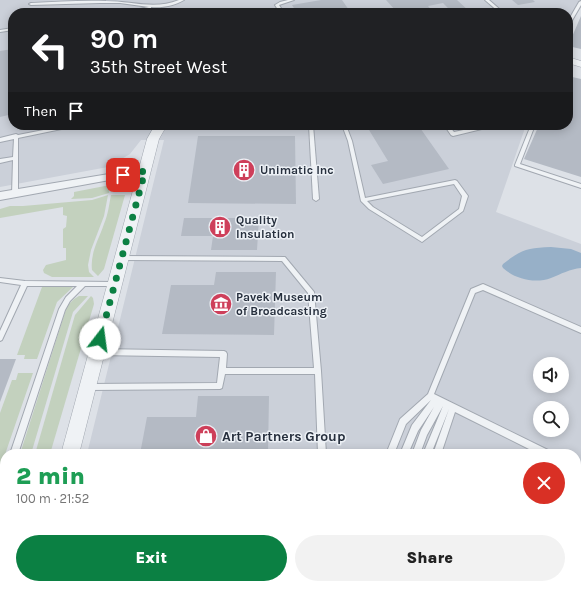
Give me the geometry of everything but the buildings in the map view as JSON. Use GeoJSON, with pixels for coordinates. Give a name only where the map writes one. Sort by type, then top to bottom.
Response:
{"type":"FeatureCollection","features":[{"type":"Feature","properties":{"kind":"street"},"geometry":{"type":"LineString","coordinates":[[71,449],[153,139],[158,130]]}},
{"type":"Feature","properties":{"kind":"street"},"geometry":{"type":"LineString","coordinates":[[0,196],[145,171]]}},
{"type":"Feature","properties":{"kind":"lane"},"geometry":{"type":"LineString","coordinates":[[31,4],[109,1],[154,8],[175,4],[182,0]]}},
{"type":"Feature","properties":{"kind":"lane"},"geometry":{"type":"LineString","coordinates":[[279,8],[277,5],[280,2],[292,0]]}},
{"type":"Feature","properties":{"kind":"lane"},"geometry":{"type":"LineString","coordinates":[[487,0],[496,8]]}},
{"type":"Feature","properties":{"kind":"lane"},"geometry":{"type":"LineString","coordinates":[[573,16],[581,2]]}},
{"type":"Feature","properties":{"kind":"lane"},"geometry":{"type":"LineString","coordinates":[[0,140],[49,130]]}},
{"type":"Feature","properties":{"kind":"lane"},"geometry":{"type":"LineString","coordinates":[[312,130],[316,200]]}},
{"type":"Feature","properties":{"kind":"lane"},"geometry":{"type":"LineString","coordinates":[[346,130],[350,141],[363,200],[371,208],[422,240],[461,210],[464,196],[455,182],[363,200]]}},
{"type":"Feature","properties":{"kind":"lane"},"geometry":{"type":"LineString","coordinates":[[450,130],[453,134],[471,130]]}},
{"type":"Feature","properties":{"kind":"lane"},"geometry":{"type":"LineString","coordinates":[[531,130],[517,165],[581,186]]}},
{"type":"Feature","properties":{"kind":"lane"},"geometry":{"type":"LineString","coordinates":[[15,194],[16,136]]}},
{"type":"Feature","properties":{"kind":"lane"},"geometry":{"type":"LineString","coordinates":[[0,161],[16,158]]}},
{"type":"Feature","properties":{"kind":"lane"},"geometry":{"type":"LineString","coordinates":[[122,258],[283,259],[311,292],[318,371],[322,449]]}},
{"type":"Feature","properties":{"kind":"lane"},"geometry":{"type":"LineString","coordinates":[[0,280],[25,283],[115,284]]}},
{"type":"Feature","properties":{"kind":"lane"},"geometry":{"type":"LineString","coordinates":[[0,338],[25,283]]}},
{"type":"Feature","properties":{"kind":"lane"},"geometry":{"type":"LineString","coordinates":[[16,449],[62,309],[68,299],[83,284]]}},
{"type":"Feature","properties":{"kind":"lane"},"geometry":{"type":"LineString","coordinates":[[428,449],[472,291],[483,287],[581,330]]}},
{"type":"Feature","properties":{"kind":"lane"},"geometry":{"type":"LineString","coordinates":[[88,387],[220,386],[224,354],[97,352]]}},
{"type":"Feature","properties":{"kind":"lane"},"geometry":{"type":"LineString","coordinates":[[222,371],[318,371]]}},
{"type":"Feature","properties":{"kind":"lane"},"geometry":{"type":"LineString","coordinates":[[392,449],[404,422],[442,402]]}},
{"type":"Feature","properties":{"kind":"lane"},"geometry":{"type":"LineString","coordinates":[[406,449],[415,428],[442,402]]}},
{"type":"Feature","properties":{"kind":"lane"},"geometry":{"type":"LineString","coordinates":[[418,449],[424,433],[442,402]]}},
{"type":"Feature","properties":{"kind":"lane"},"geometry":{"type":"LineString","coordinates":[[437,449],[442,402]]}},
{"type":"Feature","properties":{"kind":"lane"},"geometry":{"type":"LineString","coordinates":[[442,402],[537,449]]}},
{"type":"Feature","properties":{"kind":"shaded area"},"geometry":{"type":"Polygon","coordinates":[[[0,0],[581,0],[573,17],[573,8],[8,8],[8,130],[524,130],[496,212],[581,244],[581,449],[88,449],[164,140],[141,140],[130,154],[108,167],[0,187],[0,0]]]}},
{"type":"Feature","properties":{"kind":"green space"},"geometry":{"type":"Polygon","coordinates":[[[110,185],[109,193],[92,198],[71,199],[74,196],[74,192],[110,185]]]}},
{"type":"Feature","properties":{"kind":"green space"},"geometry":{"type":"Polygon","coordinates":[[[108,195],[104,216],[91,250],[88,265],[89,272],[94,277],[52,277],[44,273],[43,270],[46,265],[66,260],[66,248],[63,248],[63,229],[66,227],[67,216],[63,215],[63,207],[0,218],[0,209],[10,206],[92,200],[108,195]]]}},
{"type":"Feature","properties":{"kind":"green space"},"geometry":{"type":"Polygon","coordinates":[[[111,195],[125,195],[104,269],[98,276],[92,270],[92,258],[106,217],[111,195]]]}},
{"type":"Feature","properties":{"kind":"green space"},"geometry":{"type":"Polygon","coordinates":[[[42,287],[73,287],[57,302],[37,359],[24,359],[25,355],[17,355],[42,287]]]}},
{"type":"Feature","properties":{"kind":"green space"},"geometry":{"type":"Polygon","coordinates":[[[79,296],[88,296],[73,312],[32,449],[22,449],[67,306],[79,296]]]}},
{"type":"Feature","properties":{"kind":"green space"},"geometry":{"type":"Polygon","coordinates":[[[91,296],[94,304],[51,449],[36,449],[75,315],[91,296]]]}},
{"type":"Feature","properties":{"kind":"green space"},"geometry":{"type":"Polygon","coordinates":[[[18,373],[33,373],[7,449],[0,449],[0,413],[12,380],[16,380],[18,373]]]}},
{"type":"Feature","properties":{"kind":"water"},"geometry":{"type":"Polygon","coordinates":[[[551,247],[571,249],[581,253],[581,268],[538,281],[519,278],[508,272],[502,266],[520,252],[536,248],[551,247]]]}},
{"type":"Feature","properties":{"kind":"place","name":"Unimatic Inc"},"geometry":{"type":"Point","coordinates":[244,170]}},
{"type":"Feature","properties":{"kind":"place","name":"Quality Insulation"},"geometry":{"type":"Point","coordinates":[220,227]}},
{"type":"Feature","properties":{"kind":"place","name":"Pavek Museum of Broadcasting"},"geometry":{"type":"Point","coordinates":[221,304]}},
{"type":"Feature","properties":{"kind":"place","name":"Art Partners Group"},"geometry":{"type":"Point","coordinates":[206,436]}},
{"type":"Feature","properties":{"kind":"route"},"geometry":{"type":"LineString","coordinates":[[100,339],[145,171],[123,175]]}}]}
